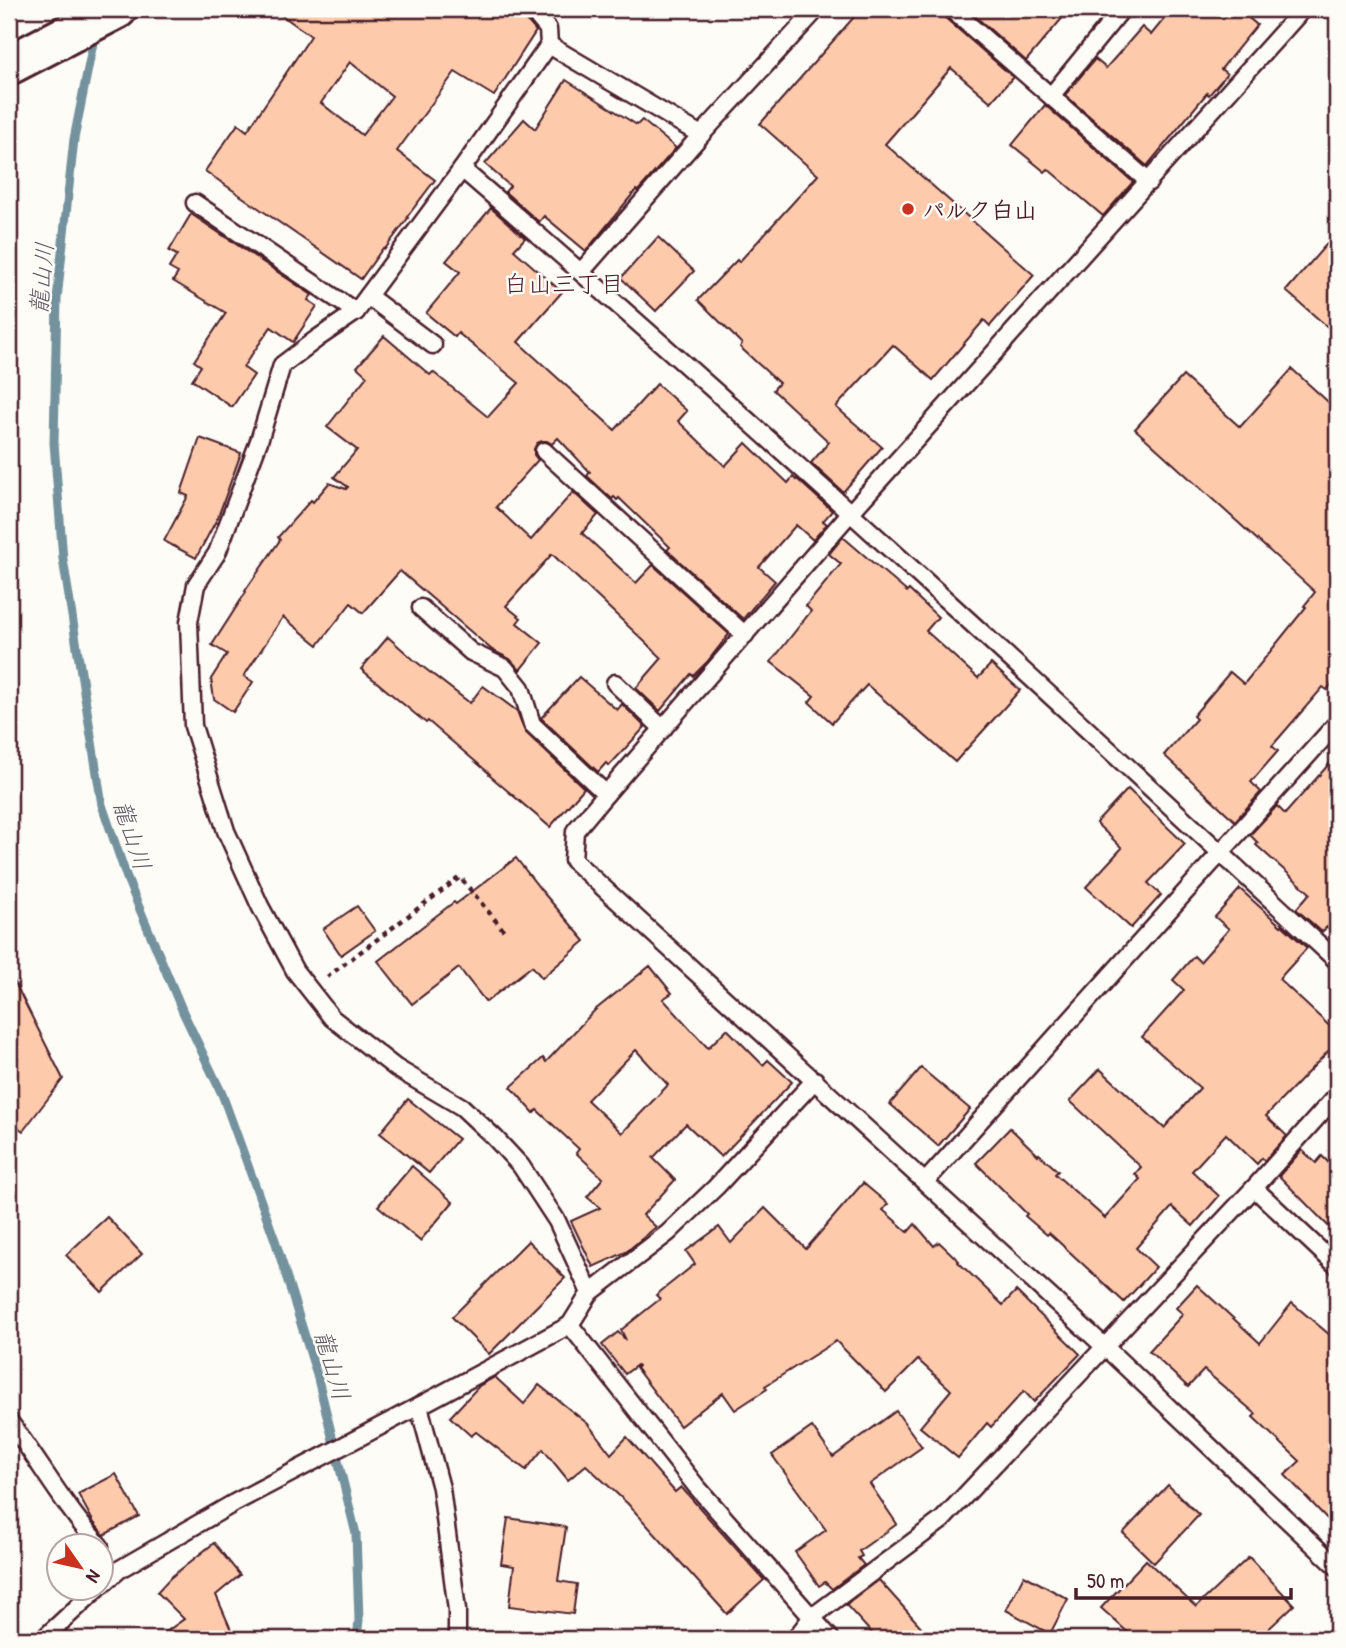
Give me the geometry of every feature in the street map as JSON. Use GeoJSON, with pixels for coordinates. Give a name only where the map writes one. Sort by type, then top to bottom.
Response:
{"type":"FeatureCollection","features":[{"type":"Feature","properties":{"kind":"street"},"geometry":{"type":"LineString","coordinates":[[9,65],[117,9]]}},
{"type":"Feature","properties":{"kind":"lane"},"geometry":{"type":"LineString","coordinates":[[531,9],[548,29],[548,45],[356,312],[282,365],[259,441],[217,553],[196,585],[189,622],[193,726],[226,831],[260,906],[295,971],[332,1018],[396,1068],[462,1107],[521,1166],[557,1221],[590,1293]]}},
{"type":"Feature","properties":{"kind":"lane"},"geometry":{"type":"LineString","coordinates":[[581,272],[701,135],[817,9]]}},
{"type":"Feature","properties":{"kind":"lane"},"geometry":{"type":"LineString","coordinates":[[951,9],[1149,182]]}},
{"type":"Feature","properties":{"kind":"lane"},"geometry":{"type":"LineString","coordinates":[[1051,96],[1122,9]]}},
{"type":"Feature","properties":{"kind":"lane"},"geometry":{"type":"LineString","coordinates":[[1299,10],[1149,182],[851,512],[606,794],[575,831],[573,860],[926,1181],[1337,1567]]}},
{"type":"Feature","properties":{"kind":"lane"},"geometry":{"type":"LineString","coordinates":[[548,45],[701,135]]}},
{"type":"Feature","properties":{"kind":"lane"},"geometry":{"type":"LineString","coordinates":[[461,169],[851,512],[1337,961]]}},
{"type":"Feature","properties":{"kind":"lane"},"geometry":{"type":"LineString","coordinates":[[195,203],[356,312]]}},
{"type":"Feature","properties":{"kind":"lane"},"geometry":{"type":"LineString","coordinates":[[368,296],[433,345]]}},
{"type":"Feature","properties":{"kind":"lane"},"geometry":{"type":"LineString","coordinates":[[544,451],[746,635]]}},
{"type":"Feature","properties":{"kind":"lane"},"geometry":{"type":"LineString","coordinates":[[421,608],[471,652],[505,668],[521,688],[532,724],[606,794]]}},
{"type":"Feature","properties":{"kind":"lane"},"geometry":{"type":"LineString","coordinates":[[615,683],[663,729]]}},
{"type":"Feature","properties":{"kind":"lane"},"geometry":{"type":"LineString","coordinates":[[926,1181],[1337,723]]}},
{"type":"Feature","properties":{"kind":"lane"},"geometry":{"type":"LineString","coordinates":[[116,1573],[234,1503],[570,1325],[590,1293],[668,1233],[716,1187],[815,1080]]}},
{"type":"Feature","properties":{"kind":"lane"},"geometry":{"type":"LineString","coordinates":[[795,1639],[812,1617],[942,1520],[1254,1188],[1337,1095]]}},
{"type":"Feature","properties":{"kind":"lane"},"geometry":{"type":"LineString","coordinates":[[1254,1188],[1337,1266]]}},
{"type":"Feature","properties":{"kind":"lane"},"geometry":{"type":"LineString","coordinates":[[570,1325],[696,1486],[831,1639]]}},
{"type":"Feature","properties":{"kind":"lane"},"geometry":{"type":"LineString","coordinates":[[419,1406],[441,1488],[457,1610],[457,1639]]}},
{"type":"Feature","properties":{"kind":"lane"},"geometry":{"type":"LineString","coordinates":[[9,1421],[87,1532]]}},
{"type":"Feature","properties":{"kind":"lane"},"geometry":{"type":"LineString","coordinates":[[116,1564],[120,1569]]}},
{"type":"Feature","properties":{"kind":"lane"},"geometry":{"type":"LineString","coordinates":[[43,1639],[84,1602]]}},
{"type":"Feature","properties":{"kind":"path"},"geometry":{"type":"LineString","coordinates":[[310,990],[460,877],[505,932]]}},
{"type":"Feature","properties":{"kind":"building"},"geometry":{"type":"Polygon","coordinates":[[[273,9],[506,9],[529,23],[536,31],[494,96],[455,72],[397,151],[435,180],[361,279],[205,171],[238,124],[247,131],[311,36],[273,9]],[[350,62],[321,103],[362,135],[392,96],[350,62]]]}},
{"type":"Feature","properties":{"kind":"building"},"geometry":{"type":"Polygon","coordinates":[[[861,9],[941,9],[944,17],[1013,77],[991,102],[951,68],[885,144],[1034,275],[990,326],[984,320],[933,380],[893,345],[836,407],[882,447],[843,492],[811,463],[829,442],[773,390],[779,383],[740,347],[742,344],[698,300],[737,260],[739,262],[818,175],[760,124],[861,9]]]}},
{"type":"Feature","properties":{"kind":"building"},"geometry":{"type":"Polygon","coordinates":[[[967,9],[1070,9],[1026,61],[967,9]]]}},
{"type":"Feature","properties":{"kind":"building"},"geometry":{"type":"Polygon","coordinates":[[[1172,9],[1210,9],[1223,19],[1231,9],[1238,9],[1257,25],[1221,69],[1227,74],[1209,95],[1207,93],[1147,166],[1065,95],[1095,59],[1106,68],[1142,27],[1151,35],[1172,9]]]}},
{"type":"Feature","properties":{"kind":"building"},"geometry":{"type":"Polygon","coordinates":[[[566,80],[637,125],[642,120],[676,148],[638,191],[636,190],[586,251],[544,216],[539,222],[505,192],[510,186],[485,164],[524,119],[535,129],[566,80]]]}},
{"type":"Feature","properties":{"kind":"building"},"geometry":{"type":"Polygon","coordinates":[[[1045,105],[1133,182],[1103,216],[1048,169],[1045,172],[1012,145],[1045,105]]]}},
{"type":"Feature","properties":{"kind":"building"},"geometry":{"type":"Polygon","coordinates":[[[491,208],[525,238],[514,250],[562,292],[518,342],[615,430],[657,384],[687,411],[678,421],[725,466],[746,443],[788,483],[793,477],[797,479],[832,511],[823,521],[827,524],[813,540],[796,525],[759,567],[775,581],[743,619],[667,550],[670,547],[619,498],[612,499],[587,476],[590,472],[558,438],[552,444],[542,441],[537,443],[534,449],[538,460],[496,507],[531,540],[573,492],[598,515],[582,533],[636,583],[653,565],[729,634],[707,662],[693,676],[691,674],[660,711],[636,688],[662,658],[552,554],[506,606],[521,618],[517,623],[542,643],[520,670],[510,659],[492,650],[400,571],[363,613],[351,603],[318,645],[283,617],[244,676],[253,682],[233,712],[214,699],[211,679],[227,654],[212,645],[280,540],[278,537],[329,483],[346,489],[348,487],[334,477],[357,450],[327,427],[367,376],[357,367],[384,336],[430,375],[433,372],[488,417],[519,383],[458,333],[455,337],[426,313],[460,272],[446,261],[491,208]]]}},
{"type":"Feature","properties":{"kind":"building"},"geometry":{"type":"Polygon","coordinates":[[[191,214],[312,295],[308,300],[317,306],[293,342],[271,327],[243,367],[254,375],[232,407],[192,380],[201,366],[194,361],[226,313],[173,281],[178,273],[169,268],[177,255],[169,251],[191,214]]]}},
{"type":"Feature","properties":{"kind":"building"},"geometry":{"type":"Polygon","coordinates":[[[1337,232],[1337,335],[1286,291],[1337,232]]]}},
{"type":"Feature","properties":{"kind":"building"},"geometry":{"type":"Polygon","coordinates":[[[658,237],[694,271],[656,311],[621,278],[658,237]]]}},
{"type":"Feature","properties":{"kind":"building"},"geometry":{"type":"Polygon","coordinates":[[[1292,369],[1337,410],[1337,678],[1327,690],[1323,687],[1272,746],[1278,751],[1251,782],[1261,792],[1235,821],[1164,755],[1196,719],[1193,716],[1230,672],[1244,684],[1315,592],[1135,429],[1183,376],[1240,427],[1292,369]]]}},
{"type":"Feature","properties":{"kind":"building"},"geometry":{"type":"Polygon","coordinates":[[[200,438],[241,453],[218,517],[196,558],[164,541],[188,496],[181,493],[200,438]]]}},
{"type":"Feature","properties":{"kind":"building"},"geometry":{"type":"Polygon","coordinates":[[[843,537],[938,617],[926,631],[978,678],[991,664],[1020,690],[955,762],[867,685],[832,723],[809,702],[814,696],[771,662],[811,611],[806,606],[841,564],[829,554],[843,537]]]}},
{"type":"Feature","properties":{"kind":"building"},"geometry":{"type":"Polygon","coordinates":[[[388,637],[470,703],[483,686],[517,711],[525,732],[584,788],[550,827],[428,721],[426,723],[361,669],[388,637]]]}},
{"type":"Feature","properties":{"kind":"building"},"geometry":{"type":"Polygon","coordinates":[[[579,677],[617,710],[622,704],[645,727],[609,766],[606,763],[598,772],[541,718],[579,677]]]}},
{"type":"Feature","properties":{"kind":"building"},"geometry":{"type":"Polygon","coordinates":[[[1337,755],[1337,936],[1327,927],[1322,932],[1296,909],[1310,893],[1256,845],[1258,843],[1250,835],[1277,806],[1285,814],[1337,755]]]}},
{"type":"Feature","properties":{"kind":"building"},"geometry":{"type":"Polygon","coordinates":[[[1128,789],[1185,844],[1148,883],[1161,895],[1131,928],[1086,887],[1122,848],[1096,823],[1128,789]]]}},
{"type":"Feature","properties":{"kind":"building"},"geometry":{"type":"Polygon","coordinates":[[[516,858],[585,941],[542,978],[532,966],[486,1002],[459,968],[412,1004],[378,961],[516,858]]]}},
{"type":"Feature","properties":{"kind":"building"},"geometry":{"type":"Polygon","coordinates":[[[1240,889],[1307,948],[1279,979],[1337,1033],[1337,1042],[1266,1116],[1287,1136],[1264,1161],[1262,1158],[1257,1164],[1226,1134],[1192,1171],[1219,1196],[1193,1226],[1172,1207],[1136,1248],[1156,1267],[1124,1302],[1049,1233],[1047,1235],[1025,1216],[1027,1214],[976,1163],[1010,1128],[1058,1171],[1055,1174],[1105,1218],[1140,1179],[1135,1174],[1141,1167],[1070,1101],[1100,1069],[1164,1128],[1200,1088],[1142,1037],[1184,990],[1173,980],[1194,956],[1200,962],[1229,929],[1215,917],[1240,889]]]}},
{"type":"Feature","properties":{"kind":"building"},"geometry":{"type":"Polygon","coordinates":[[[357,906],[375,931],[341,955],[323,929],[357,906]]]}},
{"type":"Feature","properties":{"kind":"building"},"geometry":{"type":"Polygon","coordinates":[[[650,966],[672,993],[663,999],[708,1048],[727,1029],[763,1065],[768,1060],[792,1082],[721,1157],[686,1124],[653,1158],[675,1180],[643,1215],[656,1227],[626,1252],[593,1267],[571,1221],[600,1208],[587,1197],[603,1178],[576,1153],[579,1149],[537,1110],[534,1113],[511,1087],[543,1058],[546,1062],[595,1010],[650,966]],[[636,1050],[587,1100],[622,1133],[668,1085],[636,1050]]]}},
{"type":"Feature","properties":{"kind":"building"},"geometry":{"type":"Polygon","coordinates":[[[9,971],[63,1079],[23,1131],[9,1121],[9,971]]]}},
{"type":"Feature","properties":{"kind":"building"},"geometry":{"type":"Polygon","coordinates":[[[921,1068],[970,1109],[938,1146],[890,1104],[921,1068]]]}},
{"type":"Feature","properties":{"kind":"building"},"geometry":{"type":"Polygon","coordinates":[[[408,1099],[458,1139],[429,1173],[380,1133],[408,1099]]]}},
{"type":"Feature","properties":{"kind":"building"},"geometry":{"type":"Polygon","coordinates":[[[1302,1150],[1316,1163],[1322,1156],[1337,1171],[1337,1235],[1279,1176],[1302,1150]]]}},
{"type":"Feature","properties":{"kind":"building"},"geometry":{"type":"Polygon","coordinates":[[[412,1166],[453,1202],[420,1241],[378,1206],[412,1166]]]}},
{"type":"Feature","properties":{"kind":"building"},"geometry":{"type":"Polygon","coordinates":[[[863,1183],[888,1204],[883,1210],[908,1232],[915,1224],[934,1246],[939,1242],[1003,1305],[1016,1291],[1080,1354],[1034,1402],[1024,1391],[991,1427],[987,1423],[958,1458],[920,1427],[951,1390],[918,1360],[886,1392],[836,1341],[765,1386],[767,1389],[735,1410],[723,1393],[680,1426],[636,1368],[638,1366],[625,1374],[602,1345],[618,1332],[626,1340],[621,1330],[660,1299],[656,1295],[695,1264],[686,1251],[719,1227],[731,1243],[765,1208],[806,1249],[863,1183]]]}},
{"type":"Feature","properties":{"kind":"building"},"geometry":{"type":"Polygon","coordinates":[[[107,1217],[142,1254],[102,1292],[66,1255],[107,1217]]]}},
{"type":"Feature","properties":{"kind":"building"},"geometry":{"type":"Polygon","coordinates":[[[528,1241],[565,1278],[489,1354],[452,1317],[528,1241]]]}},
{"type":"Feature","properties":{"kind":"building"},"geometry":{"type":"Polygon","coordinates":[[[1197,1285],[1260,1343],[1292,1303],[1337,1341],[1337,1529],[1285,1475],[1300,1461],[1253,1417],[1256,1414],[1204,1370],[1188,1387],[1149,1351],[1183,1314],[1176,1308],[1197,1285]]]}},
{"type":"Feature","properties":{"kind":"building"},"geometry":{"type":"Polygon","coordinates":[[[495,1377],[524,1404],[539,1385],[588,1424],[611,1454],[627,1437],[675,1492],[681,1487],[764,1580],[727,1614],[628,1504],[586,1465],[568,1480],[543,1449],[526,1470],[476,1432],[471,1436],[450,1417],[479,1386],[495,1377]]]}},
{"type":"Feature","properties":{"kind":"building"},"geometry":{"type":"Polygon","coordinates":[[[896,1411],[922,1447],[870,1484],[897,1524],[859,1551],[862,1556],[858,1558],[864,1565],[832,1589],[825,1582],[819,1586],[795,1552],[826,1530],[772,1455],[812,1427],[833,1457],[896,1411]]]}},
{"type":"Feature","properties":{"kind":"building"},"geometry":{"type":"Polygon","coordinates":[[[116,1474],[139,1516],[110,1532],[102,1532],[78,1494],[116,1474]]]}},
{"type":"Feature","properties":{"kind":"building"},"geometry":{"type":"Polygon","coordinates":[[[1168,1485],[1199,1515],[1154,1563],[1123,1533],[1168,1485]]]}},
{"type":"Feature","properties":{"kind":"building"},"geometry":{"type":"Polygon","coordinates":[[[508,1518],[566,1527],[558,1581],[577,1584],[573,1614],[509,1606],[514,1566],[501,1564],[508,1518]]]}},
{"type":"Feature","properties":{"kind":"building"},"geometry":{"type":"Polygon","coordinates":[[[214,1543],[240,1575],[216,1595],[235,1639],[156,1639],[184,1619],[157,1592],[170,1578],[214,1543]]]}},
{"type":"Feature","properties":{"kind":"building"},"geometry":{"type":"Polygon","coordinates":[[[1249,1557],[1294,1605],[1258,1639],[1135,1639],[1101,1608],[1146,1560],[1196,1607],[1249,1557]]]}},
{"type":"Feature","properties":{"kind":"building"},"geometry":{"type":"Polygon","coordinates":[[[1024,1575],[1068,1599],[1050,1634],[1006,1610],[1024,1575]]]}},
{"type":"Feature","properties":{"kind":"building"},"geometry":{"type":"Polygon","coordinates":[[[879,1580],[932,1639],[877,1639],[846,1605],[879,1580]]]}},
{"type":"Feature","properties":{"kind":"waterway","name":"龍山川"},"geometry":{"type":"LineString","coordinates":[[95,33],[74,139],[57,299],[54,443],[63,559],[102,805],[128,881],[183,1012],[222,1094],[275,1240],[317,1375],[356,1534],[359,1620],[357,1639]]}},
{"type":"Feature","properties":{"kind":"place","name":"パルク白山"},"geometry":{"type":"Point","coordinates":[908,209]}},
{"type":"Feature","properties":{"kind":"district","name":"白山三丁目"},"geometry":{"type":"Point","coordinates":[564,283]}}]}
